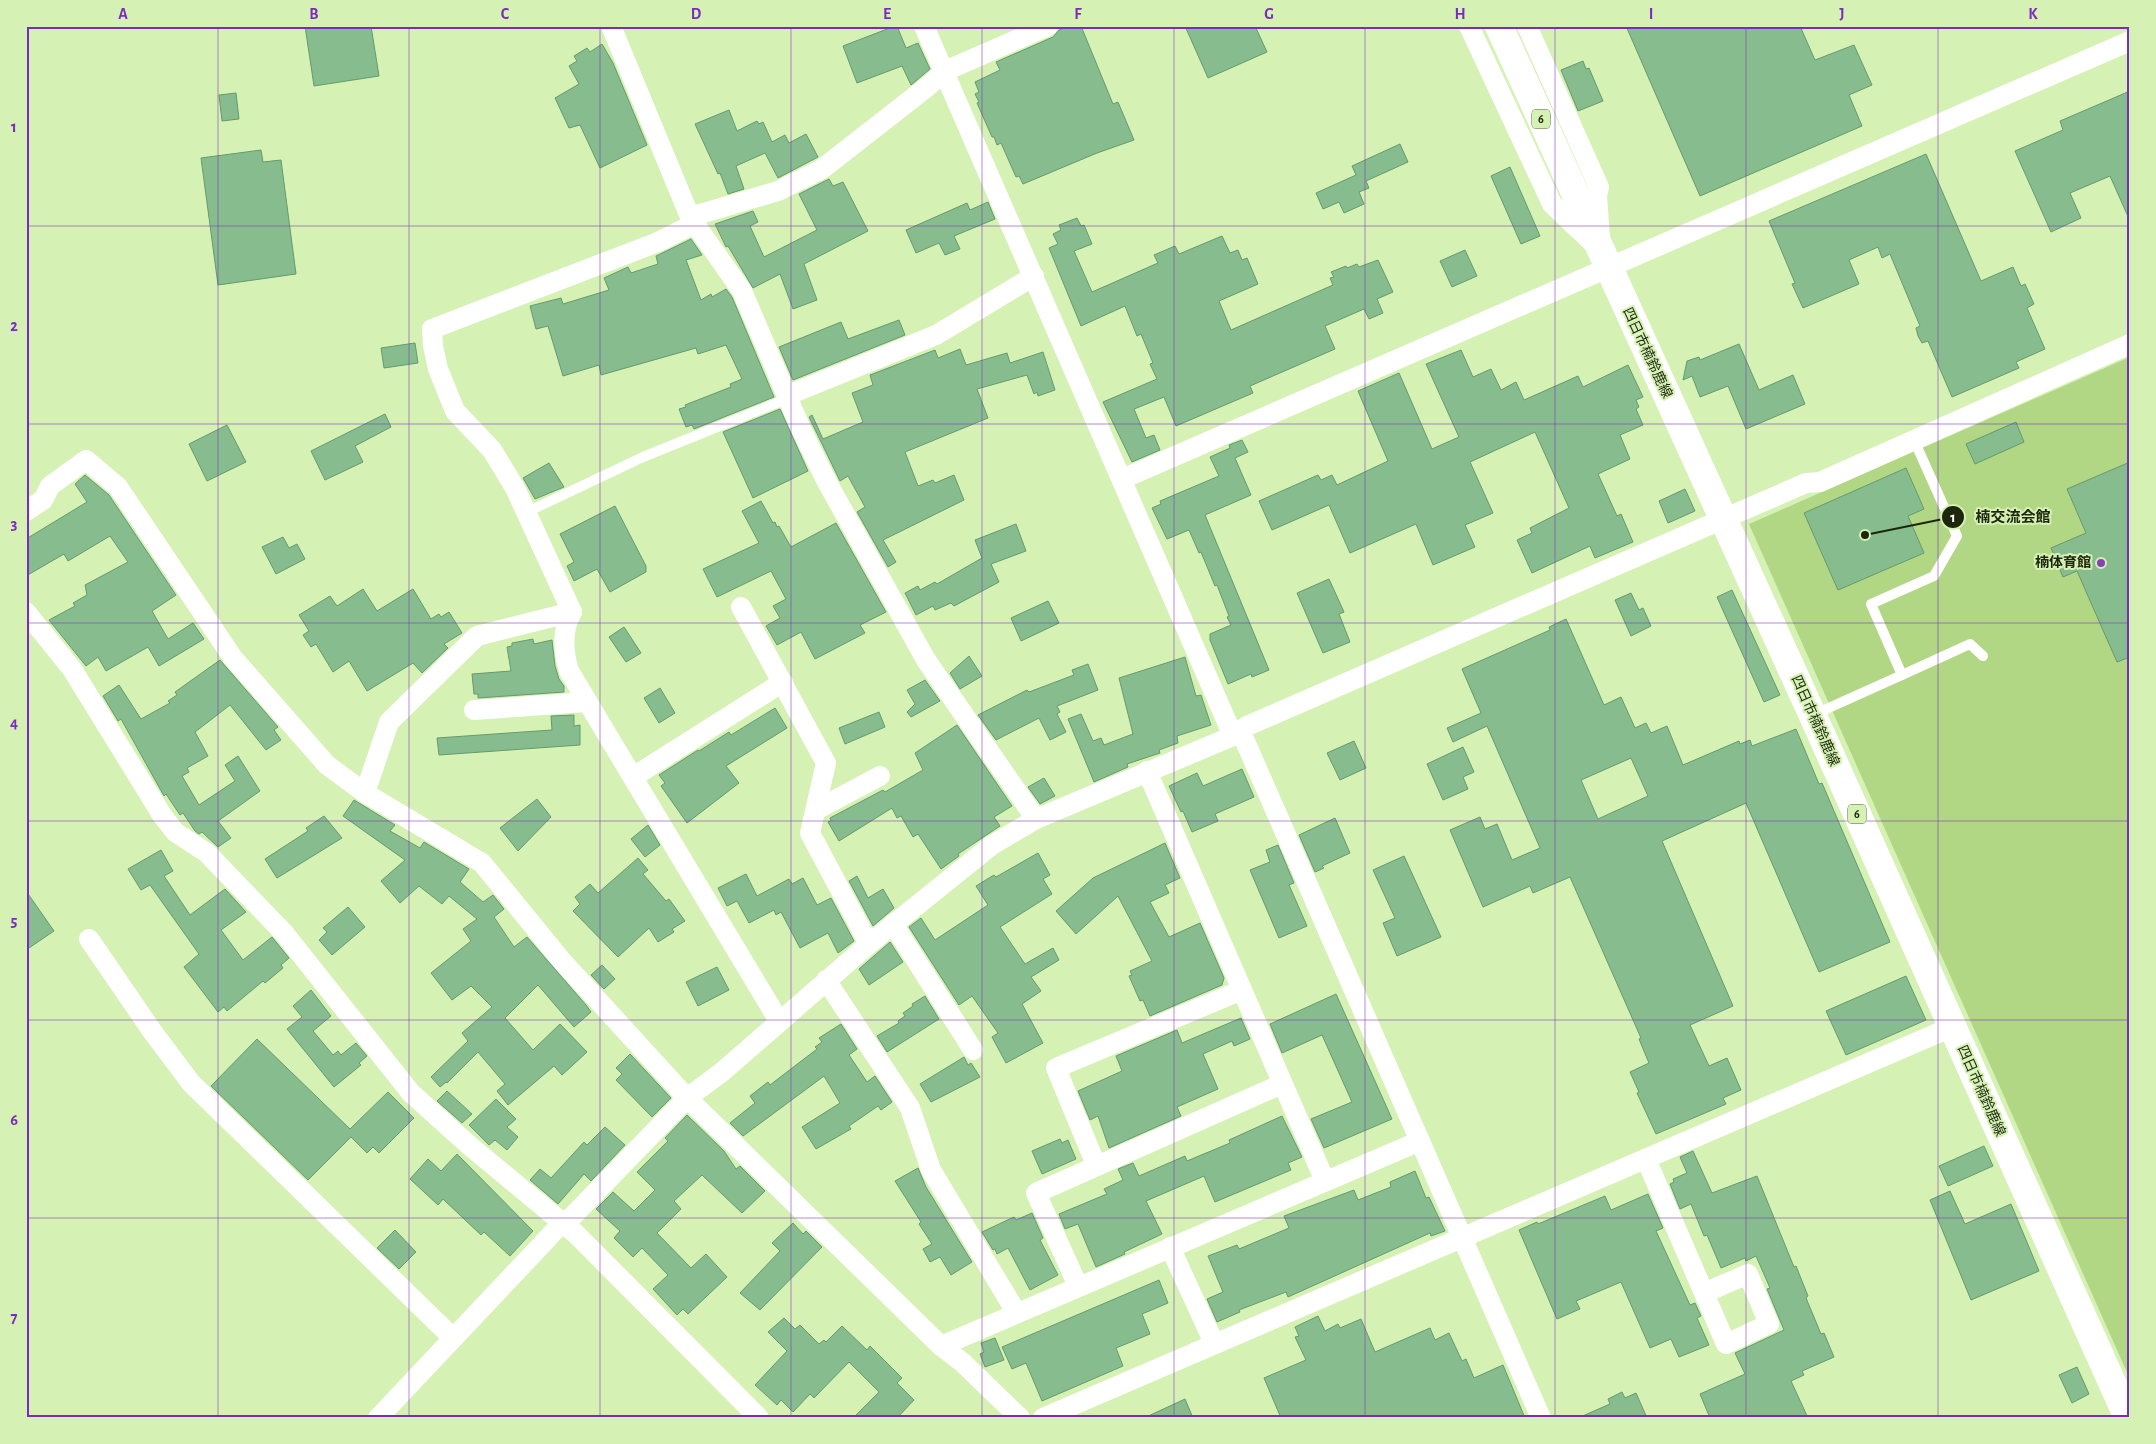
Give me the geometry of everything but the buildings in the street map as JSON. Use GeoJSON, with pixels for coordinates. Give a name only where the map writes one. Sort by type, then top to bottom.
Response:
{"type":"FeatureCollection","features":[{"type":"Feature","properties":{"kind":"main road","name":"四日市楠鈴鹿線"},"geometry":{"type":"LineString","coordinates":[[1499,26],[2128,1418]]}},
{"type":"Feature","properties":{"kind":"street"},"geometry":{"type":"LineString","coordinates":[[611,26],[693,220],[742,291],[801,429],[827,482],[926,660],[1036,819]]}},
{"type":"Feature","properties":{"kind":"street"},"geometry":{"type":"LineString","coordinates":[[924,26],[1122,479],[1463,1237],[1541,1418]]}},
{"type":"Feature","properties":{"kind":"street"},"geometry":{"type":"LineString","coordinates":[[572,612],[527,512],[492,450],[455,411],[438,369],[433,346],[432,328],[658,242],[693,220],[778,191],[822,170],[945,71],[1048,26]]}},
{"type":"Feature","properties":{"kind":"street"},"geometry":{"type":"LineString","coordinates":[[1469,26],[1552,204],[1604,259]]}},
{"type":"Feature","properties":{"kind":"street"},"geometry":{"type":"LineString","coordinates":[[1527,26],[1599,188],[1597,196],[1604,259]]}},
{"type":"Feature","properties":{"kind":"street"},"geometry":{"type":"LineString","coordinates":[[1122,479],[1604,259],[2130,41]]}},
{"type":"Feature","properties":{"kind":"street"},"geometry":{"type":"LineString","coordinates":[[788,396],[936,336],[1034,276]]}},
{"type":"Feature","properties":{"kind":"street"},"geometry":{"type":"LineString","coordinates":[[378,1418],[564,1223],[687,1098],[722,1072],[826,980],[893,924],[992,845],[1036,819],[1237,734],[1247,726],[1806,483],[1820,482],[2130,344]]}},
{"type":"Feature","properties":{"kind":"street"},"geometry":{"type":"LineString","coordinates":[[26,511],[43,500],[50,486],[86,460],[118,486],[233,658],[327,765],[365,793],[482,863],[562,961],[687,1098],[941,1346],[962,1362],[1020,1418]]}},
{"type":"Feature","properties":{"kind":"street"},"geometry":{"type":"LineString","coordinates":[[741,607],[826,763],[810,833],[869,944]]}},
{"type":"Feature","properties":{"kind":"street"},"geometry":{"type":"LineString","coordinates":[[26,612],[72,668],[162,815],[175,832],[207,853],[284,933],[411,1092],[470,1146],[564,1223],[759,1418]]}},
{"type":"Feature","properties":{"kind":"street"},"geometry":{"type":"LineString","coordinates":[[365,793],[389,722],[477,636],[572,612]]}},
{"type":"Feature","properties":{"kind":"street"},"geometry":{"type":"LineString","coordinates":[[572,612],[567,621],[563,652],[569,671],[778,1022]]}},
{"type":"Feature","properties":{"kind":"street"},"geometry":{"type":"LineString","coordinates":[[633,776],[783,682]]}},
{"type":"Feature","properties":{"kind":"street"},"geometry":{"type":"LineString","coordinates":[[474,710],[587,702]]}},
{"type":"Feature","properties":{"kind":"street"},"geometry":{"type":"LineString","coordinates":[[1148,772],[1325,1181]]}},
{"type":"Feature","properties":{"kind":"street"},"geometry":{"type":"LineString","coordinates":[[816,810],[880,776]]}},
{"type":"Feature","properties":{"kind":"street"},"geometry":{"type":"LineString","coordinates":[[893,924],[973,1050]]}},
{"type":"Feature","properties":{"kind":"street"},"geometry":{"type":"LineString","coordinates":[[89,939],[152,1031],[191,1083],[453,1338]]}},
{"type":"Feature","properties":{"kind":"street"},"geometry":{"type":"LineString","coordinates":[[826,980],[910,1108],[931,1170],[1016,1312]]}},
{"type":"Feature","properties":{"kind":"street"},"geometry":{"type":"LineString","coordinates":[[1096,1165],[1056,1068],[1242,990]]}},
{"type":"Feature","properties":{"kind":"street"},"geometry":{"type":"LineString","coordinates":[[1043,1418],[1952,1027]]}},
{"type":"Feature","properties":{"kind":"street"},"geometry":{"type":"LineString","coordinates":[[1078,1286],[1036,1193],[1282,1084]]}},
{"type":"Feature","properties":{"kind":"street"},"geometry":{"type":"LineString","coordinates":[[941,1346],[1016,1312],[1420,1141]]}},
{"type":"Feature","properties":{"kind":"street"},"geometry":{"type":"LineString","coordinates":[[1646,1159],[1704,1293]]}},
{"type":"Feature","properties":{"kind":"street"},"geometry":{"type":"LineString","coordinates":[[1170,1247],[1214,1344]]}},
{"type":"Feature","properties":{"kind":"lane"},"geometry":{"type":"LineString","coordinates":[[527,512],[643,457],[788,396]]}},
{"type":"Feature","properties":{"kind":"lane"},"geometry":{"type":"LineString","coordinates":[[1902,675],[1871,604],[1934,576],[1957,536],[1914,440]]}},
{"type":"Feature","properties":{"kind":"lane"},"geometry":{"type":"LineString","coordinates":[[1812,716],[1970,644],[1983,656]]}},
{"type":"Feature","properties":{"kind":"green space"},"geometry":{"type":"Polygon","coordinates":[[[2130,357],[2130,1379],[1749,524],[2130,357]]]}},
{"type":"Feature","properties":{"kind":"place","name":"楠交流会館"},"geometry":{"type":"Point","coordinates":[1865,535]}},
{"type":"Feature","properties":{"kind":"place","name":"楠体育館"},"geometry":{"type":"Point","coordinates":[2101,563]}}]}
